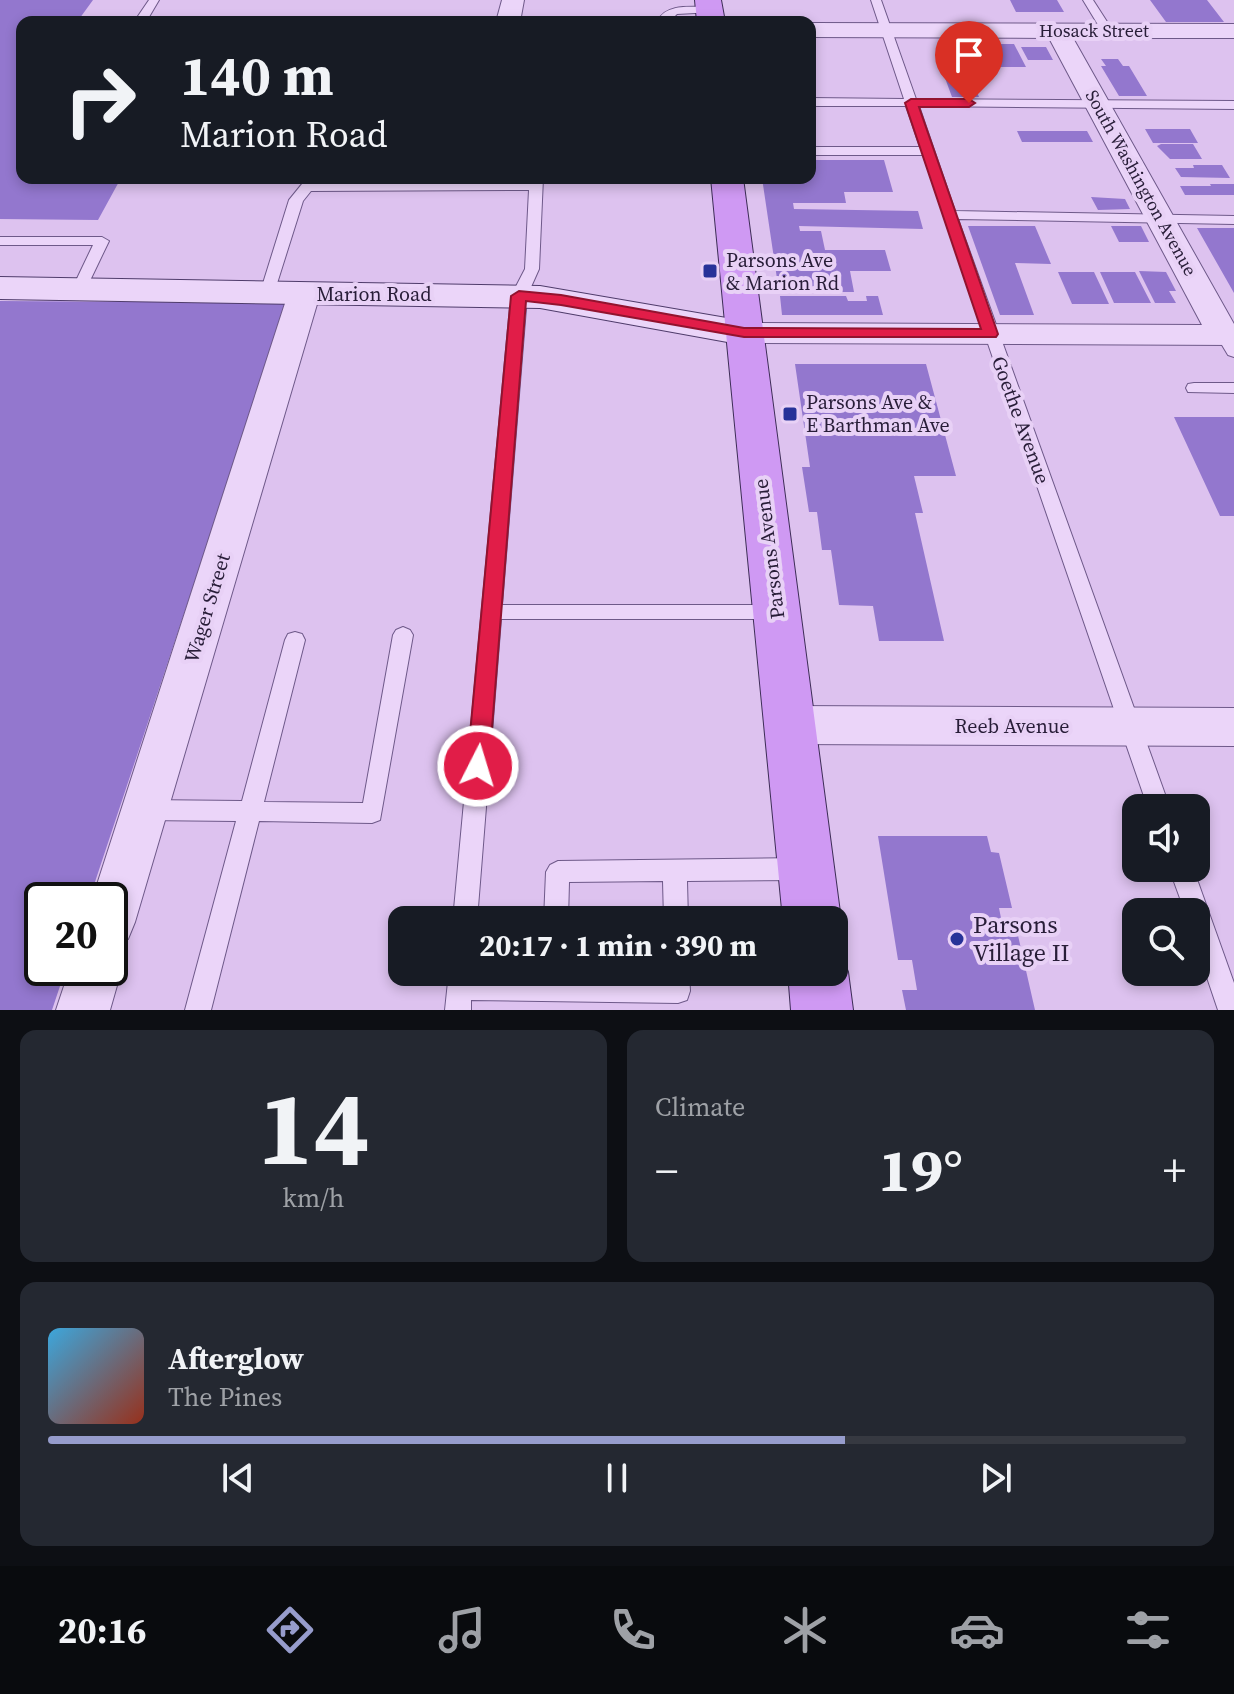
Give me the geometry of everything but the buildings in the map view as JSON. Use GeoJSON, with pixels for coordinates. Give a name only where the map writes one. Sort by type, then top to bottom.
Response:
{"type":"FeatureCollection","features":[{"type":"Feature","properties":{"kind":"main road","name":"Parsons Avenue"},"geometry":{"type":"LineString","coordinates":[[728,184],[810,906]]}},
{"type":"Feature","properties":{"kind":"main road"},"geometry":{"type":"LineString","coordinates":[[819,986],[822,1010]]}},
{"type":"Feature","properties":{"kind":"street","name":"Hosack Street"},"geometry":{"type":"LineString","coordinates":[[816,30],[1234,31]]}},
{"type":"Feature","properties":{"kind":"street","name":"South Washington Avenue"},"geometry":{"type":"LineString","coordinates":[[1057,31],[1231,341]]}},
{"type":"Feature","properties":{"kind":"street","name":"Marion Road"},"geometry":{"type":"LineString","coordinates":[[0,288],[519,296],[561,300],[744,333]]}},
{"type":"Feature","properties":{"kind":"street","name":"Wager Street"},"geometry":{"type":"LineString","coordinates":[[122,882],[286,293]]}},
{"type":"Feature","properties":{"kind":"street"},"geometry":{"type":"LineString","coordinates":[[744,333],[991,334],[1231,341]]}},
{"type":"Feature","properties":{"kind":"street","name":"Reeb Avenue"},"geometry":{"type":"LineString","coordinates":[[790,725],[1234,727]]}},
{"type":"Feature","properties":{"kind":"street"},"geometry":{"type":"LineString","coordinates":[[83,1010],[90,986]]}},
{"type":"Feature","properties":{"kind":"lane","name":"Goethe Avenue"},"geometry":{"type":"LineString","coordinates":[[876,0],[1154,794]]}},
{"type":"Feature","properties":{"kind":"lane"},"geometry":{"type":"LineString","coordinates":[[1088,0],[1107,31]]}},
{"type":"Feature","properties":{"kind":"lane"},"geometry":{"type":"LineString","coordinates":[[665,16],[675,11],[709,11]]}},
{"type":"Feature","properties":{"kind":"lane"},"geometry":{"type":"LineString","coordinates":[[816,102],[1234,105]]}},
{"type":"Feature","properties":{"kind":"lane"},"geometry":{"type":"LineString","coordinates":[[816,151],[927,151]]}},
{"type":"Feature","properties":{"kind":"lane"},"geometry":{"type":"LineString","coordinates":[[286,293],[296,200],[307,187],[444,184]]}},
{"type":"Feature","properties":{"kind":"lane"},"geometry":{"type":"LineString","coordinates":[[466,906],[519,296],[532,269],[536,184]]}},
{"type":"Feature","properties":{"kind":"lane"},"geometry":{"type":"LineString","coordinates":[[950,215],[1234,220]]}},
{"type":"Feature","properties":{"kind":"lane"},"geometry":{"type":"LineString","coordinates":[[0,241],[102,241],[79,289]]}},
{"type":"Feature","properties":{"kind":"lane"},"geometry":{"type":"LineString","coordinates":[[1194,388],[1234,388]]}},
{"type":"Feature","properties":{"kind":"lane"},"geometry":{"type":"LineString","coordinates":[[491,612],[777,612]]}},
{"type":"Feature","properties":{"kind":"lane"},"geometry":{"type":"LineString","coordinates":[[144,810],[372,813],[403,635]]}},
{"type":"Feature","properties":{"kind":"lane"},"geometry":{"type":"LineString","coordinates":[[198,1010],[295,640]]}},
{"type":"Feature","properties":{"kind":"lane"},"geometry":{"type":"LineString","coordinates":[[557,906],[558,872],[675,873],[806,869]]}},
{"type":"Feature","properties":{"kind":"lane"},"geometry":{"type":"LineString","coordinates":[[675,873],[676,906]]}},
{"type":"Feature","properties":{"kind":"lane"},"geometry":{"type":"LineString","coordinates":[[1186,882],[1231,1010]]}},
{"type":"Feature","properties":{"kind":"lane"},"geometry":{"type":"LineString","coordinates":[[459,990],[501,986]]}},
{"type":"Feature","properties":{"kind":"lane"},"geometry":{"type":"LineString","coordinates":[[616,986],[678,991],[678,986]]}},
{"type":"Feature","properties":{"kind":"place","name":"Parsons Ave & Marion Rd"},"geometry":{"type":"Point","coordinates":[710,271]}},
{"type":"Feature","properties":{"kind":"place","name":"Parsons Ave & E Barthman Ave"},"geometry":{"type":"Point","coordinates":[790,414]}},
{"type":"Feature","properties":{"kind":"place","name":"Parsons Village II"},"geometry":{"type":"Point","coordinates":[957,939]}},
{"type":"Feature","properties":{"kind":"route"},"geometry":{"type":"LineString","coordinates":[[478,766],[519,296],[561,300],[744,333],[991,334],[911,103],[969,103]]}}]}
